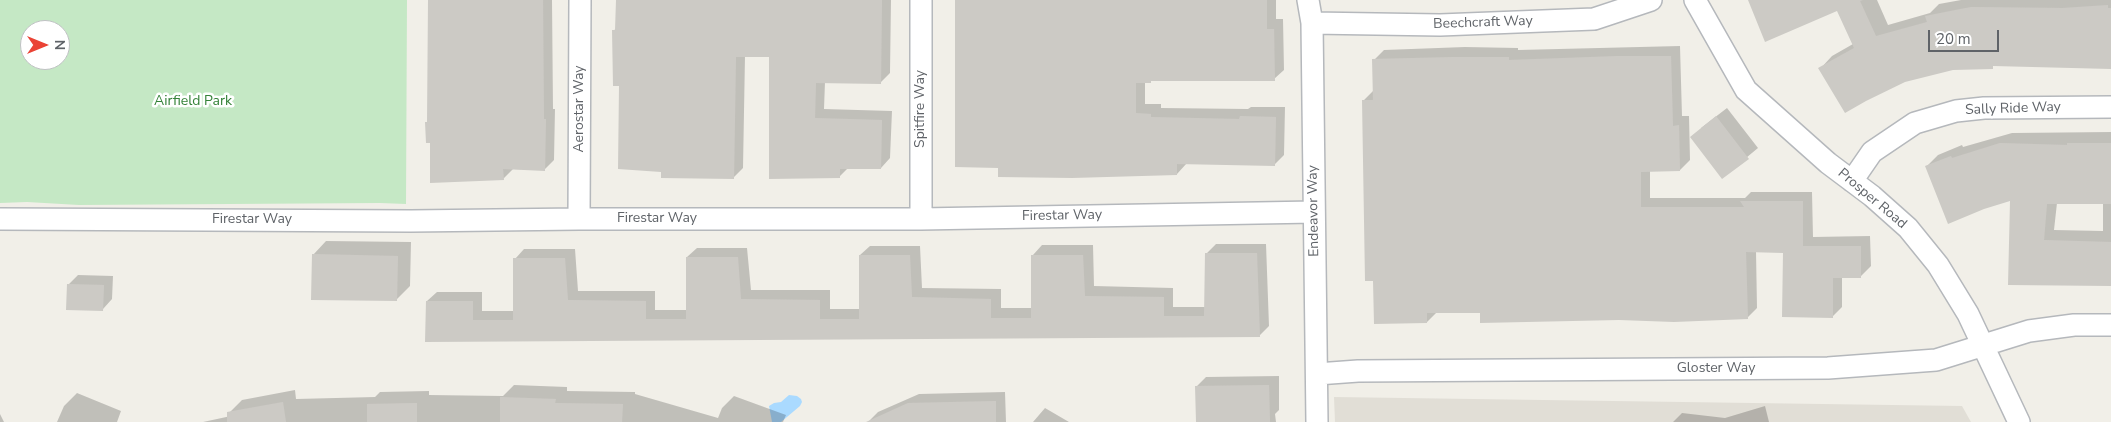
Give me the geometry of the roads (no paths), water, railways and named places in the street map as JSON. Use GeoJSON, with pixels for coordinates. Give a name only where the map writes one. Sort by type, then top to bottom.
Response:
{"type":"FeatureCollection","features":[{"type":"Feature","properties":{"kind":"street","name":"Aerostar Way"},"geometry":{"type":"LineString","coordinates":[[579,219],[580,0]]}},
{"type":"Feature","properties":{"kind":"street","name":"Spitfire Way"},"geometry":{"type":"LineString","coordinates":[[921,0],[921,219]]}},
{"type":"Feature","properties":{"kind":"street","name":"Endeavor Way"},"geometry":{"type":"LineString","coordinates":[[1308,0],[1312,23],[1318,422]]}},
{"type":"Feature","properties":{"kind":"street","name":"Beechcraft Way"},"geometry":{"type":"LineString","coordinates":[[1312,23],[1440,25],[1594,19],[1651,0]]}},
{"type":"Feature","properties":{"kind":"street","name":"Prosper Road"},"geometry":{"type":"LineString","coordinates":[[1695,0],[1746,90],[1828,163],[1908,228],[1938,265],[1968,314],[2019,422]]}},
{"type":"Feature","properties":{"kind":"street","name":"Sally Ride Way"},"geometry":{"type":"LineString","coordinates":[[1852,181],[1872,152],[1915,123],[1956,111],[1984,108],[2111,107]]}},
{"type":"Feature","properties":{"kind":"street","name":"Firestar Way"},"geometry":{"type":"LineString","coordinates":[[0,219],[411,221],[921,219],[1314,212]]}},
{"type":"Feature","properties":{"kind":"street","name":"Gloster Way"},"geometry":{"type":"LineString","coordinates":[[1317,374],[1368,371],[1828,368],[1936,360],[2029,331],[2074,325],[2111,324]]}},
{"type":"Feature","properties":{"kind":"water"},"geometry":{"type":"Polygon","coordinates":[[[789,395],[797,396],[801,399],[800,406],[781,422],[772,422],[769,406],[781,402],[789,395]]]}},
{"type":"Feature","properties":{"kind":"park label","name":"Airfield Park"},"geometry":{"type":"Point","coordinates":[193,102]}}]}
